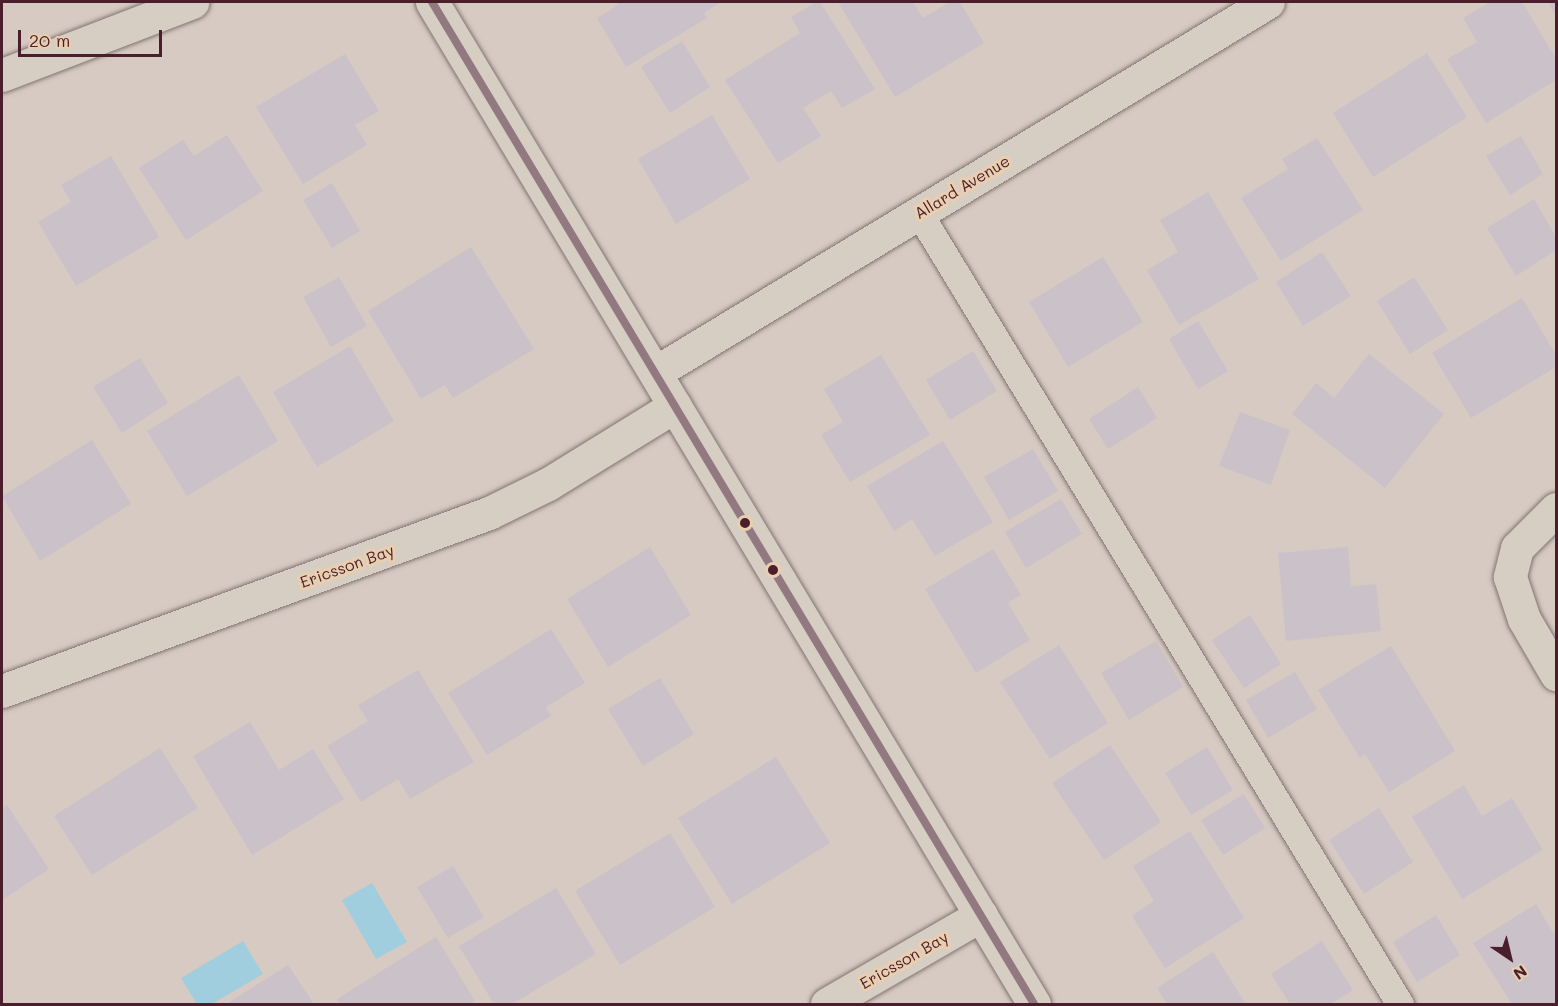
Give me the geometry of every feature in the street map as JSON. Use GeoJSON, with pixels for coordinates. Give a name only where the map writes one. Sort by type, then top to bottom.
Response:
{"type":"FeatureCollection","features":[{"type":"Feature","properties":{"kind":"street"},"geometry":{"type":"LineString","coordinates":[[2,75],[115,34],[192,2]]}},
{"type":"Feature","properties":{"kind":"street"},"geometry":{"type":"LineString","coordinates":[[432,2],[1034,1005]]}},
{"type":"Feature","properties":{"kind":"street","name":"Allard Avenue"},"geometry":{"type":"LineString","coordinates":[[656,372],[1268,2]]}},
{"type":"Feature","properties":{"kind":"street","name":"Ericsson Bay"},"geometry":{"type":"LineString","coordinates":[[2,692],[489,513],[548,484],[675,406]]}},
{"type":"Feature","properties":{"kind":"street"},"geometry":{"type":"LineString","coordinates":[[1557,509],[1517,548],[1509,577],[1524,619],[1557,674]]}},
{"type":"Feature","properties":{"kind":"street","name":"Ericsson Bay"},"geometry":{"type":"LineString","coordinates":[[826,1005],[981,915]]}},
{"type":"Feature","properties":{"kind":"lane"},"geometry":{"type":"LineString","coordinates":[[919,213],[1400,1005]]}},
{"type":"Feature","properties":{"kind":"water"},"geometry":{"type":"Polygon","coordinates":[[[372,883],[407,942],[376,959],[342,900],[372,883]]]}},
{"type":"Feature","properties":{"kind":"water"},"geometry":{"type":"Polygon","coordinates":[[[243,941],[263,974],[212,1004],[197,1004],[181,978],[243,941]]]}},
{"type":"Feature","properties":{"kind":"building"},"geometry":{"type":"Polygon","coordinates":[[[616,2],[721,2],[704,13],[707,18],[626,67],[597,18],[618,5],[616,2]]]}},
{"type":"Feature","properties":{"kind":"building"},"geometry":{"type":"Polygon","coordinates":[[[816,2],[820,2],[875,89],[842,108],[831,91],[803,108],[821,136],[778,163],[725,80],[800,33],[791,17],[816,2]]]}},
{"type":"Feature","properties":{"kind":"building"},"geometry":{"type":"Polygon","coordinates":[[[838,2],[913,2],[923,18],[950,2],[960,2],[984,43],[895,97],[838,2]]]}},
{"type":"Feature","properties":{"kind":"building"},"geometry":{"type":"Polygon","coordinates":[[[1490,2],[1522,2],[1556,59],[1556,80],[1486,123],[1447,59],[1477,42],[1463,18],[1490,2]]]}},
{"type":"Feature","properties":{"kind":"building"},"geometry":{"type":"Polygon","coordinates":[[[1548,2],[1556,2],[1556,15],[1548,2]]]}},
{"type":"Feature","properties":{"kind":"building"},"geometry":{"type":"Polygon","coordinates":[[[682,41],[710,87],[670,113],[641,67],[682,41]]]}},
{"type":"Feature","properties":{"kind":"building"},"geometry":{"type":"Polygon","coordinates":[[[1427,53],[1467,117],[1373,177],[1333,113],[1427,53]]]}},
{"type":"Feature","properties":{"kind":"building"},"geometry":{"type":"Polygon","coordinates":[[[345,54],[379,111],[355,125],[367,145],[303,184],[256,107],[345,54]]]}},
{"type":"Feature","properties":{"kind":"building"},"geometry":{"type":"Polygon","coordinates":[[[712,115],[750,179],[676,224],[638,159],[712,115]]]}},
{"type":"Feature","properties":{"kind":"building"},"geometry":{"type":"Polygon","coordinates":[[[227,135],[263,191],[186,240],[139,168],[183,140],[194,156],[227,135]]]}},
{"type":"Feature","properties":{"kind":"building"},"geometry":{"type":"Polygon","coordinates":[[[1521,136],[1543,174],[1510,195],[1486,156],[1521,136]]]}},
{"type":"Feature","properties":{"kind":"building"},"geometry":{"type":"Polygon","coordinates":[[[1317,138],[1363,210],[1281,261],[1241,198],[1288,169],[1282,159],[1317,138]]]}},
{"type":"Feature","properties":{"kind":"building"},"geometry":{"type":"Polygon","coordinates":[[[111,156],[159,237],[76,286],[38,222],[71,202],[61,185],[111,156]]]}},
{"type":"Feature","properties":{"kind":"building"},"geometry":{"type":"Polygon","coordinates":[[[332,183],[360,231],[332,248],[303,200],[332,183]]]}},
{"type":"Feature","properties":{"kind":"building"},"geometry":{"type":"Polygon","coordinates":[[[1208,192],[1259,279],[1179,325],[1147,270],[1178,252],[1160,220],[1208,192]]]}},
{"type":"Feature","properties":{"kind":"building"},"geometry":{"type":"Polygon","coordinates":[[[1534,199],[1556,237],[1556,250],[1516,276],[1487,228],[1534,199]]]}},
{"type":"Feature","properties":{"kind":"building"},"geometry":{"type":"Polygon","coordinates":[[[471,247],[534,349],[453,398],[445,385],[421,399],[368,311],[471,247]]]}},
{"type":"Feature","properties":{"kind":"building"},"geometry":{"type":"Polygon","coordinates":[[[1322,252],[1351,296],[1303,326],[1276,282],[1322,252]]]}},
{"type":"Feature","properties":{"kind":"building"},"geometry":{"type":"Polygon","coordinates":[[[1103,257],[1143,322],[1068,367],[1029,302],[1103,257]]]}},
{"type":"Feature","properties":{"kind":"building"},"geometry":{"type":"Polygon","coordinates":[[[339,277],[367,326],[331,347],[303,297],[339,277]]]}},
{"type":"Feature","properties":{"kind":"building"},"geometry":{"type":"Polygon","coordinates":[[[1414,277],[1448,330],[1410,354],[1377,301],[1414,277]]]}},
{"type":"Feature","properties":{"kind":"building"},"geometry":{"type":"Polygon","coordinates":[[[1522,298],[1556,355],[1556,367],[1471,418],[1432,353],[1522,298]]]}},
{"type":"Feature","properties":{"kind":"building"},"geometry":{"type":"Polygon","coordinates":[[[1198,321],[1228,371],[1198,389],[1169,339],[1198,321]]]}},
{"type":"Feature","properties":{"kind":"building"},"geometry":{"type":"Polygon","coordinates":[[[350,346],[394,421],[317,467],[273,392],[350,346]]]}},
{"type":"Feature","properties":{"kind":"building"},"geometry":{"type":"Polygon","coordinates":[[[973,351],[997,391],[950,420],[926,380],[973,351]]]}},
{"type":"Feature","properties":{"kind":"building"},"geometry":{"type":"Polygon","coordinates":[[[1369,354],[1444,414],[1385,488],[1292,414],[1316,383],[1334,398],[1369,354]]]}},
{"type":"Feature","properties":{"kind":"building"},"geometry":{"type":"Polygon","coordinates":[[[881,355],[930,435],[850,482],[821,435],[843,422],[824,389],[881,355]]]}},
{"type":"Feature","properties":{"kind":"building"},"geometry":{"type":"Polygon","coordinates":[[[140,358],[168,403],[122,433],[93,387],[140,358]]]}},
{"type":"Feature","properties":{"kind":"building"},"geometry":{"type":"Polygon","coordinates":[[[239,375],[278,441],[187,496],[147,431],[239,375]]]}},
{"type":"Feature","properties":{"kind":"building"},"geometry":{"type":"Polygon","coordinates":[[[1138,387],[1157,418],[1108,449],[1089,419],[1138,387]]]}},
{"type":"Feature","properties":{"kind":"building"},"geometry":{"type":"Polygon","coordinates":[[[1240,412],[1290,430],[1271,485],[1219,466],[1240,412]]]}},
{"type":"Feature","properties":{"kind":"building"},"geometry":{"type":"Polygon","coordinates":[[[92,440],[131,504],[40,561],[2,496],[92,440]]]}},
{"type":"Feature","properties":{"kind":"building"},"geometry":{"type":"Polygon","coordinates":[[[943,441],[993,522],[935,556],[912,519],[894,531],[867,486],[943,441]]]}},
{"type":"Feature","properties":{"kind":"building"},"geometry":{"type":"Polygon","coordinates":[[[1033,449],[1058,491],[1009,520],[984,477],[1033,449]]]}},
{"type":"Feature","properties":{"kind":"building"},"geometry":{"type":"Polygon","coordinates":[[[1061,499],[1082,534],[1026,568],[1005,532],[1061,499]]]}},
{"type":"Feature","properties":{"kind":"building"},"geometry":{"type":"Polygon","coordinates":[[[650,547],[691,615],[608,667],[567,599],[650,547]]]}},
{"type":"Feature","properties":{"kind":"building"},"geometry":{"type":"Polygon","coordinates":[[[1348,547],[1351,586],[1376,584],[1381,631],[1286,641],[1278,553],[1348,547]]]}},
{"type":"Feature","properties":{"kind":"building"},"geometry":{"type":"Polygon","coordinates":[[[993,549],[1021,595],[1008,603],[1030,640],[976,673],[925,589],[993,549]]]}},
{"type":"Feature","properties":{"kind":"building"},"geometry":{"type":"Polygon","coordinates":[[[1250,615],[1281,664],[1244,688],[1212,640],[1250,615]]]}},
{"type":"Feature","properties":{"kind":"building"},"geometry":{"type":"Polygon","coordinates":[[[551,629],[585,683],[546,707],[551,716],[487,755],[448,693],[551,629]]]}},
{"type":"Feature","properties":{"kind":"building"},"geometry":{"type":"Polygon","coordinates":[[[1156,641],[1183,687],[1129,720],[1101,673],[1156,641]]]}},
{"type":"Feature","properties":{"kind":"building"},"geometry":{"type":"Polygon","coordinates":[[[1059,645],[1108,723],[1050,759],[1000,682],[1059,645]]]}},
{"type":"Feature","properties":{"kind":"building"},"geometry":{"type":"Polygon","coordinates":[[[1391,646],[1455,751],[1389,792],[1365,754],[1360,758],[1318,690],[1391,646]]]}},
{"type":"Feature","properties":{"kind":"building"},"geometry":{"type":"Polygon","coordinates":[[[418,670],[474,762],[410,799],[398,779],[361,802],[327,746],[368,721],[358,705],[418,670]]]}},
{"type":"Feature","properties":{"kind":"building"},"geometry":{"type":"Polygon","coordinates":[[[1295,672],[1317,709],[1268,738],[1246,700],[1295,672]]]}},
{"type":"Feature","properties":{"kind":"building"},"geometry":{"type":"Polygon","coordinates":[[[660,678],[694,734],[643,766],[608,709],[660,678]]]}},
{"type":"Feature","properties":{"kind":"building"},"geometry":{"type":"Polygon","coordinates":[[[250,722],[279,770],[313,749],[344,799],[252,855],[193,756],[250,722]]]}},
{"type":"Feature","properties":{"kind":"building"},"geometry":{"type":"Polygon","coordinates":[[[1110,745],[1161,822],[1104,860],[1052,783],[1110,745]]]}},
{"type":"Feature","properties":{"kind":"building"},"geometry":{"type":"Polygon","coordinates":[[[1207,747],[1233,790],[1191,815],[1165,773],[1207,747]]]}},
{"type":"Feature","properties":{"kind":"building"},"geometry":{"type":"Polygon","coordinates":[[[160,748],[198,808],[92,875],[54,816],[160,748]]]}},
{"type":"Feature","properties":{"kind":"building"},"geometry":{"type":"Polygon","coordinates":[[[776,757],[830,843],[732,904],[678,818],[776,757]]]}},
{"type":"Feature","properties":{"kind":"building"},"geometry":{"type":"Polygon","coordinates":[[[1464,785],[1482,816],[1512,798],[1543,850],[1462,899],[1412,817],[1464,785]]]}},
{"type":"Feature","properties":{"kind":"building"},"geometry":{"type":"Polygon","coordinates":[[[1244,794],[1265,828],[1223,855],[1201,820],[1244,794]]]}},
{"type":"Feature","properties":{"kind":"building"},"geometry":{"type":"Polygon","coordinates":[[[7,805],[49,869],[2,900],[2,809],[7,805]]]}},
{"type":"Feature","properties":{"kind":"building"},"geometry":{"type":"Polygon","coordinates":[[[1379,808],[1413,862],[1364,894],[1329,840],[1379,808]]]}},
{"type":"Feature","properties":{"kind":"building"},"geometry":{"type":"Polygon","coordinates":[[[1190,831],[1244,918],[1165,968],[1132,916],[1154,901],[1133,866],[1190,831]]]}},
{"type":"Feature","properties":{"kind":"building"},"geometry":{"type":"Polygon","coordinates":[[[670,833],[715,907],[620,965],[575,891],[670,833]]]}},
{"type":"Feature","properties":{"kind":"building"},"geometry":{"type":"Polygon","coordinates":[[[453,866],[484,917],[448,938],[417,887],[453,866]]]}},
{"type":"Feature","properties":{"kind":"building"},"geometry":{"type":"Polygon","coordinates":[[[556,888],[596,954],[512,1004],[494,1004],[459,946],[556,888]]]}},
{"type":"Feature","properties":{"kind":"building"},"geometry":{"type":"Polygon","coordinates":[[[1536,904],[1553,933],[1556,931],[1556,1003],[1512,1004],[1473,943],[1536,904]]]}},
{"type":"Feature","properties":{"kind":"building"},"geometry":{"type":"Polygon","coordinates":[[[1436,915],[1460,955],[1417,982],[1393,942],[1436,915]]]}},
{"type":"Feature","properties":{"kind":"building"},"geometry":{"type":"Polygon","coordinates":[[[436,937],[475,1001],[470,1004],[340,1004],[337,999],[436,937]]]}},
{"type":"Feature","properties":{"kind":"building"},"geometry":{"type":"Polygon","coordinates":[[[1322,941],[1353,990],[1331,1004],[1290,1004],[1271,974],[1322,941]]]}},
{"type":"Feature","properties":{"kind":"building"},"geometry":{"type":"Polygon","coordinates":[[[1213,952],[1246,1004],[1167,1004],[1157,988],[1213,952]]]}},
{"type":"Feature","properties":{"kind":"building"},"geometry":{"type":"Polygon","coordinates":[[[288,965],[314,1004],[226,1004],[288,965]]]}},
{"type":"Feature","properties":{"kind":"transit line"},"geometry":{"type":"LineString","coordinates":[[432,2],[1034,1004]]}}]}
